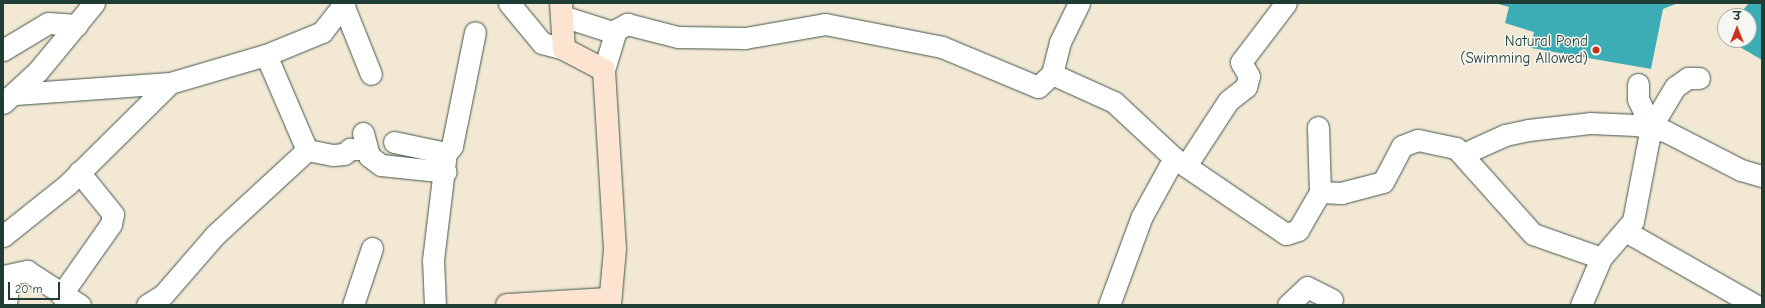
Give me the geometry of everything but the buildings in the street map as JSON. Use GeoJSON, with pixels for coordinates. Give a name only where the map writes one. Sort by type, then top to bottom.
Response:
{"type":"FeatureCollection","features":[{"type":"Feature","properties":{"kind":"main road"},"geometry":{"type":"LineString","coordinates":[[507,305],[610,302],[615,249],[604,70],[564,49],[562,9]]}},
{"type":"Feature","properties":{"kind":"street"},"geometry":{"type":"LineString","coordinates":[[509,3],[542,44],[564,49]]}},
{"type":"Feature","properties":{"kind":"street"},"geometry":{"type":"LineString","coordinates":[[604,70],[615,33],[627,24],[678,37],[745,38],[832,25],[942,47],[1038,87],[1052,74],[1060,42],[1079,3]]}},
{"type":"Feature","properties":{"kind":"street"},"geometry":{"type":"LineString","coordinates":[[1109,305],[1142,216],[1181,161],[1228,101],[1246,87],[1249,76],[1241,62],[1286,3]]}},
{"type":"Feature","properties":{"kind":"street"},"geometry":{"type":"LineString","coordinates":[[9,99],[77,25],[92,4]]}},
{"type":"Feature","properties":{"kind":"street"},"geometry":{"type":"LineString","coordinates":[[9,99],[170,83],[266,55],[322,32],[344,5],[371,74]]}},
{"type":"Feature","properties":{"kind":"street"},"geometry":{"type":"LineString","coordinates":[[562,9],[615,33]]}},
{"type":"Feature","properties":{"kind":"street"},"geometry":{"type":"LineString","coordinates":[[3,50],[48,23],[77,25]]}},
{"type":"Feature","properties":{"kind":"street"},"geometry":{"type":"LineString","coordinates":[[435,305],[433,260],[446,162],[452,146],[474,32]]}},
{"type":"Feature","properties":{"kind":"street"},"geometry":{"type":"LineString","coordinates":[[266,55],[306,150]]}},
{"type":"Feature","properties":{"kind":"street"},"geometry":{"type":"LineString","coordinates":[[1052,74],[1114,102],[1181,161],[1286,234],[1298,230],[1320,192],[1318,127]]}},
{"type":"Feature","properties":{"kind":"street"},"geometry":{"type":"LineString","coordinates":[[1581,305],[1601,258],[1627,232],[1637,205],[1651,127],[1675,87],[1688,78],[1699,78]]}},
{"type":"Feature","properties":{"kind":"street"},"geometry":{"type":"LineString","coordinates":[[3,236],[79,172],[170,83]]}},
{"type":"Feature","properties":{"kind":"street"},"geometry":{"type":"LineString","coordinates":[[1638,84],[1638,99],[1651,127]]}},
{"type":"Feature","properties":{"kind":"street"},"geometry":{"type":"LineString","coordinates":[[1463,154],[1505,135],[1551,126],[1590,124],[1651,127],[1741,170],[1762,176]]}},
{"type":"Feature","properties":{"kind":"street"},"geometry":{"type":"LineString","coordinates":[[1320,192],[1341,193],[1383,182],[1402,146],[1418,140],[1456,148],[1463,154],[1533,234],[1601,258]]}},
{"type":"Feature","properties":{"kind":"street"},"geometry":{"type":"LineString","coordinates":[[306,150],[333,155],[344,154],[365,141],[373,161],[381,165],[446,162]]}},
{"type":"Feature","properties":{"kind":"street"},"geometry":{"type":"LineString","coordinates":[[394,142],[446,162]]}},
{"type":"Feature","properties":{"kind":"street"},"geometry":{"type":"LineString","coordinates":[[147,305],[163,295],[214,235],[306,150]]}},
{"type":"Feature","properties":{"kind":"street"},"geometry":{"type":"LineString","coordinates":[[61,295],[111,224],[113,214],[79,172]]}},
{"type":"Feature","properties":{"kind":"street"},"geometry":{"type":"LineString","coordinates":[[1627,232],[1755,305]]}},
{"type":"Feature","properties":{"kind":"street"},"geometry":{"type":"LineString","coordinates":[[353,305],[372,248]]}},
{"type":"Feature","properties":{"kind":"street"},"geometry":{"type":"LineString","coordinates":[[6,305],[6,276],[27,271],[61,295],[80,305]]}},
{"type":"Feature","properties":{"kind":"street"},"geometry":{"type":"LineString","coordinates":[[1288,305],[1307,287],[1332,300]]}},
{"type":"Feature","properties":{"kind":"water"},"geometry":{"type":"Polygon","coordinates":[[[1495,3],[1678,3],[1663,9],[1651,69],[1531,48],[1534,32],[1505,23],[1509,7],[1495,3]]]}},
{"type":"Feature","properties":{"kind":"water"},"geometry":{"type":"Polygon","coordinates":[[[1749,3],[1762,3],[1762,60],[1742,48],[1757,48],[1757,8],[1745,8],[1749,3]]]}},
{"type":"Feature","properties":{"kind":"place","name":"Natural Pond (Swimming Allowed)"},"geometry":{"type":"Point","coordinates":[1596,50]}}]}
